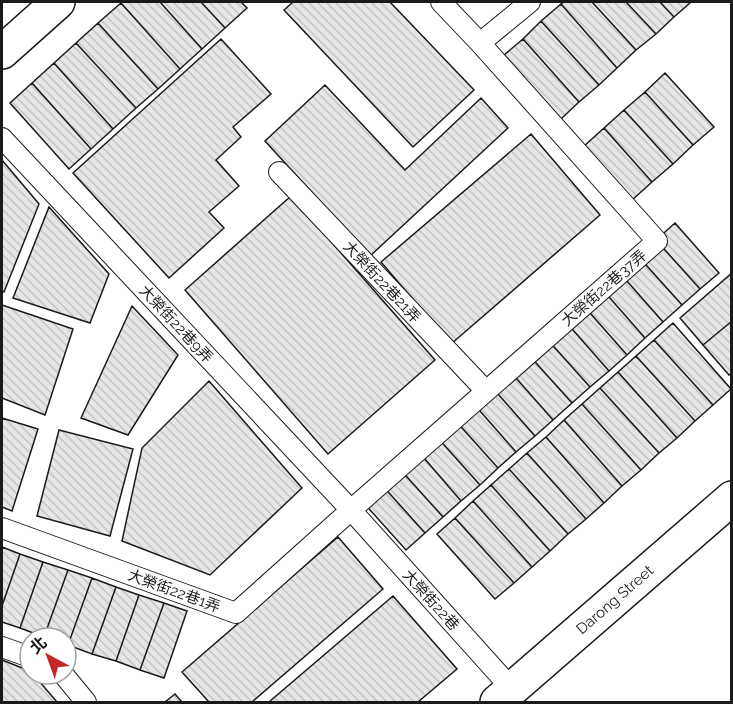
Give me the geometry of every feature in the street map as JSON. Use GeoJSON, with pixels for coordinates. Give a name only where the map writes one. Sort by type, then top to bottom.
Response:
{"type":"FeatureCollection","features":[{"type":"Feature","properties":{"kind":"street"},"geometry":{"type":"LineString","coordinates":[[2,52],[58,2]]}},
{"type":"Feature","properties":{"kind":"street","name":"Darong Street"},"geometry":{"type":"LineString","coordinates":[[504,696],[732,498]]}},
{"type":"Feature","properties":{"kind":"lane","name":"大榮街22巷37弄"},"geometry":{"type":"LineString","coordinates":[[351,510],[657,241],[441,2]]}},
{"type":"Feature","properties":{"kind":"lane"},"geometry":{"type":"LineString","coordinates":[[480,43],[530,2]]}},
{"type":"Feature","properties":{"kind":"lane","name":"大榮街22巷9弄"},"geometry":{"type":"LineString","coordinates":[[2,138],[351,510]]}},
{"type":"Feature","properties":{"kind":"lane","name":"大榮街22巷21弄"},"geometry":{"type":"LineString","coordinates":[[279,172],[486,392]]}},
{"type":"Feature","properties":{"kind":"lane","name":"大榮街22巷1弄"},"geometry":{"type":"LineString","coordinates":[[2,528],[236,613],[351,510]]}},
{"type":"Feature","properties":{"kind":"lane","name":"大榮街22巷"},"geometry":{"type":"LineString","coordinates":[[351,510],[504,696]]}},
{"type":"Feature","properties":{"kind":"lane"},"geometry":{"type":"LineString","coordinates":[[2,647],[18,653]]}},
{"type":"Feature","properties":{"kind":"lane"},"geometry":{"type":"LineString","coordinates":[[73,686],[86,702]]}},
{"type":"Feature","properties":{"kind":"building"},"geometry":{"type":"Polygon","coordinates":[[[122,2],[160,2],[202,49],[180,69],[122,2]]]}},
{"type":"Feature","properties":{"kind":"building"},"geometry":{"type":"Polygon","coordinates":[[[160,2],[201,2],[225,28],[202,49],[160,2]]]}},
{"type":"Feature","properties":{"kind":"building"},"geometry":{"type":"Polygon","coordinates":[[[201,2],[241,2],[247,8],[225,28],[201,2]]]}},
{"type":"Feature","properties":{"kind":"building"},"geometry":{"type":"Polygon","coordinates":[[[293,2],[390,2],[474,90],[413,147],[284,10],[293,2]]]}},
{"type":"Feature","properties":{"kind":"building"},"geometry":{"type":"Polygon","coordinates":[[[564,2],[592,2],[636,50],[617,68],[561,4],[564,2]]]}},
{"type":"Feature","properties":{"kind":"building"},"geometry":{"type":"Polygon","coordinates":[[[592,2],[626,2],[656,34],[636,50],[592,2]]]}},
{"type":"Feature","properties":{"kind":"building"},"geometry":{"type":"Polygon","coordinates":[[[626,2],[660,2],[674,17],[656,34],[626,2]]]}},
{"type":"Feature","properties":{"kind":"building"},"geometry":{"type":"Polygon","coordinates":[[[660,2],[691,2],[674,17],[660,2]]]}},
{"type":"Feature","properties":{"kind":"building"},"geometry":{"type":"Polygon","coordinates":[[[121,3],[180,69],[158,89],[98,23],[121,3]]]}},
{"type":"Feature","properties":{"kind":"building"},"geometry":{"type":"Polygon","coordinates":[[[561,4],[617,68],[599,85],[541,21],[561,4]]]}},
{"type":"Feature","properties":{"kind":"building"},"geometry":{"type":"Polygon","coordinates":[[[541,21],[599,85],[579,102],[523,39],[541,21]]]}},
{"type":"Feature","properties":{"kind":"building"},"geometry":{"type":"Polygon","coordinates":[[[98,23],[158,89],[136,108],[76,43],[98,23]]]}},
{"type":"Feature","properties":{"kind":"building"},"geometry":{"type":"Polygon","coordinates":[[[221,39],[271,94],[233,127],[241,137],[216,160],[239,186],[209,212],[224,228],[169,278],[73,173],[221,39]]]}},
{"type":"Feature","properties":{"kind":"building"},"geometry":{"type":"Polygon","coordinates":[[[523,39],[579,102],[561,119],[504,55],[523,39]]]}},
{"type":"Feature","properties":{"kind":"building"},"geometry":{"type":"Polygon","coordinates":[[[76,43],[136,108],[113,129],[54,63],[76,43]]]}},
{"type":"Feature","properties":{"kind":"building"},"geometry":{"type":"Polygon","coordinates":[[[54,63],[113,129],[91,149],[32,83],[54,63]]]}},
{"type":"Feature","properties":{"kind":"building"},"geometry":{"type":"Polygon","coordinates":[[[665,73],[714,127],[693,145],[645,92],[665,73]]]}},
{"type":"Feature","properties":{"kind":"building"},"geometry":{"type":"Polygon","coordinates":[[[32,83],[91,149],[69,169],[10,103],[32,83]]]}},
{"type":"Feature","properties":{"kind":"building"},"geometry":{"type":"Polygon","coordinates":[[[325,85],[405,170],[481,98],[508,128],[370,256],[265,141],[325,85]]]}},
{"type":"Feature","properties":{"kind":"building"},"geometry":{"type":"Polygon","coordinates":[[[645,92],[693,145],[673,164],[624,110],[645,92]]]}},
{"type":"Feature","properties":{"kind":"building"},"geometry":{"type":"Polygon","coordinates":[[[624,110],[673,164],[652,182],[604,128],[624,110]]]}},
{"type":"Feature","properties":{"kind":"building"},"geometry":{"type":"Polygon","coordinates":[[[604,128],[652,182],[631,201],[583,147],[604,128]]]}},
{"type":"Feature","properties":{"kind":"building"},"geometry":{"type":"Polygon","coordinates":[[[531,134],[600,215],[451,344],[381,262],[531,134]]]}},
{"type":"Feature","properties":{"kind":"building"},"geometry":{"type":"Polygon","coordinates":[[[2,160],[39,204],[4,292],[2,291],[2,160]]]}},
{"type":"Feature","properties":{"kind":"building"},"geometry":{"type":"Polygon","coordinates":[[[291,196],[435,360],[328,454],[185,290],[291,196]]]}},
{"type":"Feature","properties":{"kind":"building"},"geometry":{"type":"Polygon","coordinates":[[[49,207],[109,274],[90,323],[13,298],[49,207]]]}},
{"type":"Feature","properties":{"kind":"building"},"geometry":{"type":"Polygon","coordinates":[[[675,223],[719,273],[700,289],[656,240],[675,223]]]}},
{"type":"Feature","properties":{"kind":"building"},"geometry":{"type":"Polygon","coordinates":[[[656,240],[700,289],[682,305],[638,256],[656,240]]]}},
{"type":"Feature","properties":{"kind":"building"},"geometry":{"type":"Polygon","coordinates":[[[638,256],[682,305],[663,322],[619,272],[638,256]]]}},
{"type":"Feature","properties":{"kind":"building"},"geometry":{"type":"Polygon","coordinates":[[[619,272],[663,322],[645,338],[602,289],[619,272]]]}},
{"type":"Feature","properties":{"kind":"building"},"geometry":{"type":"Polygon","coordinates":[[[732,273],[732,321],[703,345],[680,318],[732,273]]]}},
{"type":"Feature","properties":{"kind":"building"},"geometry":{"type":"Polygon","coordinates":[[[602,289],[645,338],[627,355],[583,305],[602,289]]]}},
{"type":"Feature","properties":{"kind":"building"},"geometry":{"type":"Polygon","coordinates":[[[2,305],[73,329],[45,415],[2,398],[2,305]]]}},
{"type":"Feature","properties":{"kind":"building"},"geometry":{"type":"Polygon","coordinates":[[[583,305],[627,355],[609,371],[565,321],[583,305]]]}},
{"type":"Feature","properties":{"kind":"building"},"geometry":{"type":"Polygon","coordinates":[[[132,306],[178,355],[128,435],[81,418],[132,306]]]}},
{"type":"Feature","properties":{"kind":"building"},"geometry":{"type":"Polygon","coordinates":[[[565,321],[609,371],[590,387],[546,338],[565,321]]]}},
{"type":"Feature","properties":{"kind":"building"},"geometry":{"type":"Polygon","coordinates":[[[732,321],[732,373],[729,375],[703,345],[732,321]]]}},
{"type":"Feature","properties":{"kind":"building"},"geometry":{"type":"Polygon","coordinates":[[[673,323],[731,389],[713,405],[654,340],[673,323]]]}},
{"type":"Feature","properties":{"kind":"building"},"geometry":{"type":"Polygon","coordinates":[[[546,338],[590,387],[572,403],[528,354],[546,338]]]}},
{"type":"Feature","properties":{"kind":"building"},"geometry":{"type":"Polygon","coordinates":[[[654,340],[713,405],[695,421],[636,356],[654,340]]]}},
{"type":"Feature","properties":{"kind":"building"},"geometry":{"type":"Polygon","coordinates":[[[528,354],[572,403],[553,420],[509,370],[528,354]]]}},
{"type":"Feature","properties":{"kind":"building"},"geometry":{"type":"Polygon","coordinates":[[[636,356],[695,421],[677,438],[618,372],[636,356]]]}},
{"type":"Feature","properties":{"kind":"building"},"geometry":{"type":"Polygon","coordinates":[[[509,370],[553,420],[535,436],[491,386],[509,370]]]}},
{"type":"Feature","properties":{"kind":"building"},"geometry":{"type":"Polygon","coordinates":[[[618,372],[677,438],[659,453],[600,388],[618,372]]]}},
{"type":"Feature","properties":{"kind":"building"},"geometry":{"type":"Polygon","coordinates":[[[209,381],[302,488],[210,575],[122,541],[142,448],[209,381]]]}},
{"type":"Feature","properties":{"kind":"building"},"geometry":{"type":"Polygon","coordinates":[[[491,386],[535,436],[516,452],[473,403],[491,386]]]}},
{"type":"Feature","properties":{"kind":"building"},"geometry":{"type":"Polygon","coordinates":[[[600,388],[659,453],[641,470],[582,404],[600,388]]]}},
{"type":"Feature","properties":{"kind":"building"},"geometry":{"type":"Polygon","coordinates":[[[473,403],[516,452],[498,468],[454,419],[473,403]]]}},
{"type":"Feature","properties":{"kind":"building"},"geometry":{"type":"Polygon","coordinates":[[[582,404],[641,470],[622,486],[564,420],[582,404]]]}},
{"type":"Feature","properties":{"kind":"building"},"geometry":{"type":"Polygon","coordinates":[[[2,418],[38,429],[12,511],[2,507],[2,418]]]}},
{"type":"Feature","properties":{"kind":"building"},"geometry":{"type":"Polygon","coordinates":[[[454,419],[498,468],[480,485],[436,436],[454,419]]]}},
{"type":"Feature","properties":{"kind":"building"},"geometry":{"type":"Polygon","coordinates":[[[564,420],[622,486],[604,503],[546,437],[564,420]]]}},
{"type":"Feature","properties":{"kind":"building"},"geometry":{"type":"Polygon","coordinates":[[[59,430],[133,449],[110,536],[37,516],[59,430]]]}},
{"type":"Feature","properties":{"kind":"building"},"geometry":{"type":"Polygon","coordinates":[[[436,436],[480,485],[461,501],[418,451],[436,436]]]}},
{"type":"Feature","properties":{"kind":"building"},"geometry":{"type":"Polygon","coordinates":[[[546,437],[604,503],[586,519],[527,453],[546,437]]]}},
{"type":"Feature","properties":{"kind":"building"},"geometry":{"type":"Polygon","coordinates":[[[418,451],[461,501],[443,517],[399,468],[418,451]]]}},
{"type":"Feature","properties":{"kind":"building"},"geometry":{"type":"Polygon","coordinates":[[[527,453],[586,519],[568,534],[509,469],[527,453]]]}},
{"type":"Feature","properties":{"kind":"building"},"geometry":{"type":"Polygon","coordinates":[[[399,468],[443,517],[425,533],[381,484],[399,468]]]}},
{"type":"Feature","properties":{"kind":"building"},"geometry":{"type":"Polygon","coordinates":[[[509,469],[568,534],[550,551],[491,485],[509,469]]]}},
{"type":"Feature","properties":{"kind":"building"},"geometry":{"type":"Polygon","coordinates":[[[381,484],[425,533],[406,550],[362,501],[381,484]]]}},
{"type":"Feature","properties":{"kind":"building"},"geometry":{"type":"Polygon","coordinates":[[[491,485],[550,551],[532,567],[473,501],[491,485]]]}},
{"type":"Feature","properties":{"kind":"building"},"geometry":{"type":"Polygon","coordinates":[[[473,501],[532,567],[514,583],[455,518],[473,501]]]}},
{"type":"Feature","properties":{"kind":"building"},"geometry":{"type":"Polygon","coordinates":[[[455,518],[514,583],[495,599],[437,534],[455,518]]]}},
{"type":"Feature","properties":{"kind":"building"},"geometry":{"type":"Polygon","coordinates":[[[338,537],[383,589],[252,702],[209,702],[182,672],[338,537]]]}},
{"type":"Feature","properties":{"kind":"building"},"geometry":{"type":"Polygon","coordinates":[[[2,547],[20,554],[2,606],[2,547]]]}},
{"type":"Feature","properties":{"kind":"building"},"geometry":{"type":"Polygon","coordinates":[[[20,554],[43,562],[21,626],[18,627],[2,622],[2,606],[20,554]]]}},
{"type":"Feature","properties":{"kind":"building"},"geometry":{"type":"Polygon","coordinates":[[[43,562],[68,570],[48,626],[21,626],[43,562]]]}},
{"type":"Feature","properties":{"kind":"building"},"geometry":{"type":"Polygon","coordinates":[[[68,570],[92,578],[75,626],[48,626],[68,570]]]}},
{"type":"Feature","properties":{"kind":"building"},"geometry":{"type":"Polygon","coordinates":[[[92,578],[116,587],[92,654],[78,649],[78,626],[75,626],[92,578]]]}},
{"type":"Feature","properties":{"kind":"building"},"geometry":{"type":"Polygon","coordinates":[[[116,587],[139,595],[116,661],[92,654],[116,587]]]}},
{"type":"Feature","properties":{"kind":"building"},"geometry":{"type":"Polygon","coordinates":[[[139,595],[164,603],[140,670],[116,661],[139,595]]]}},
{"type":"Feature","properties":{"kind":"building"},"geometry":{"type":"Polygon","coordinates":[[[393,596],[457,669],[418,702],[269,702],[393,596]]]}},
{"type":"Feature","properties":{"kind":"building"},"geometry":{"type":"Polygon","coordinates":[[[164,603],[187,611],[164,678],[140,670],[164,603]]]}},
{"type":"Feature","properties":{"kind":"building"},"geometry":{"type":"Polygon","coordinates":[[[2,660],[18,666],[18,686],[43,686],[57,702],[2,702],[2,660]]]}},
{"type":"Feature","properties":{"kind":"building"},"geometry":{"type":"Polygon","coordinates":[[[175,694],[182,702],[165,702],[175,694]]]}}]}
